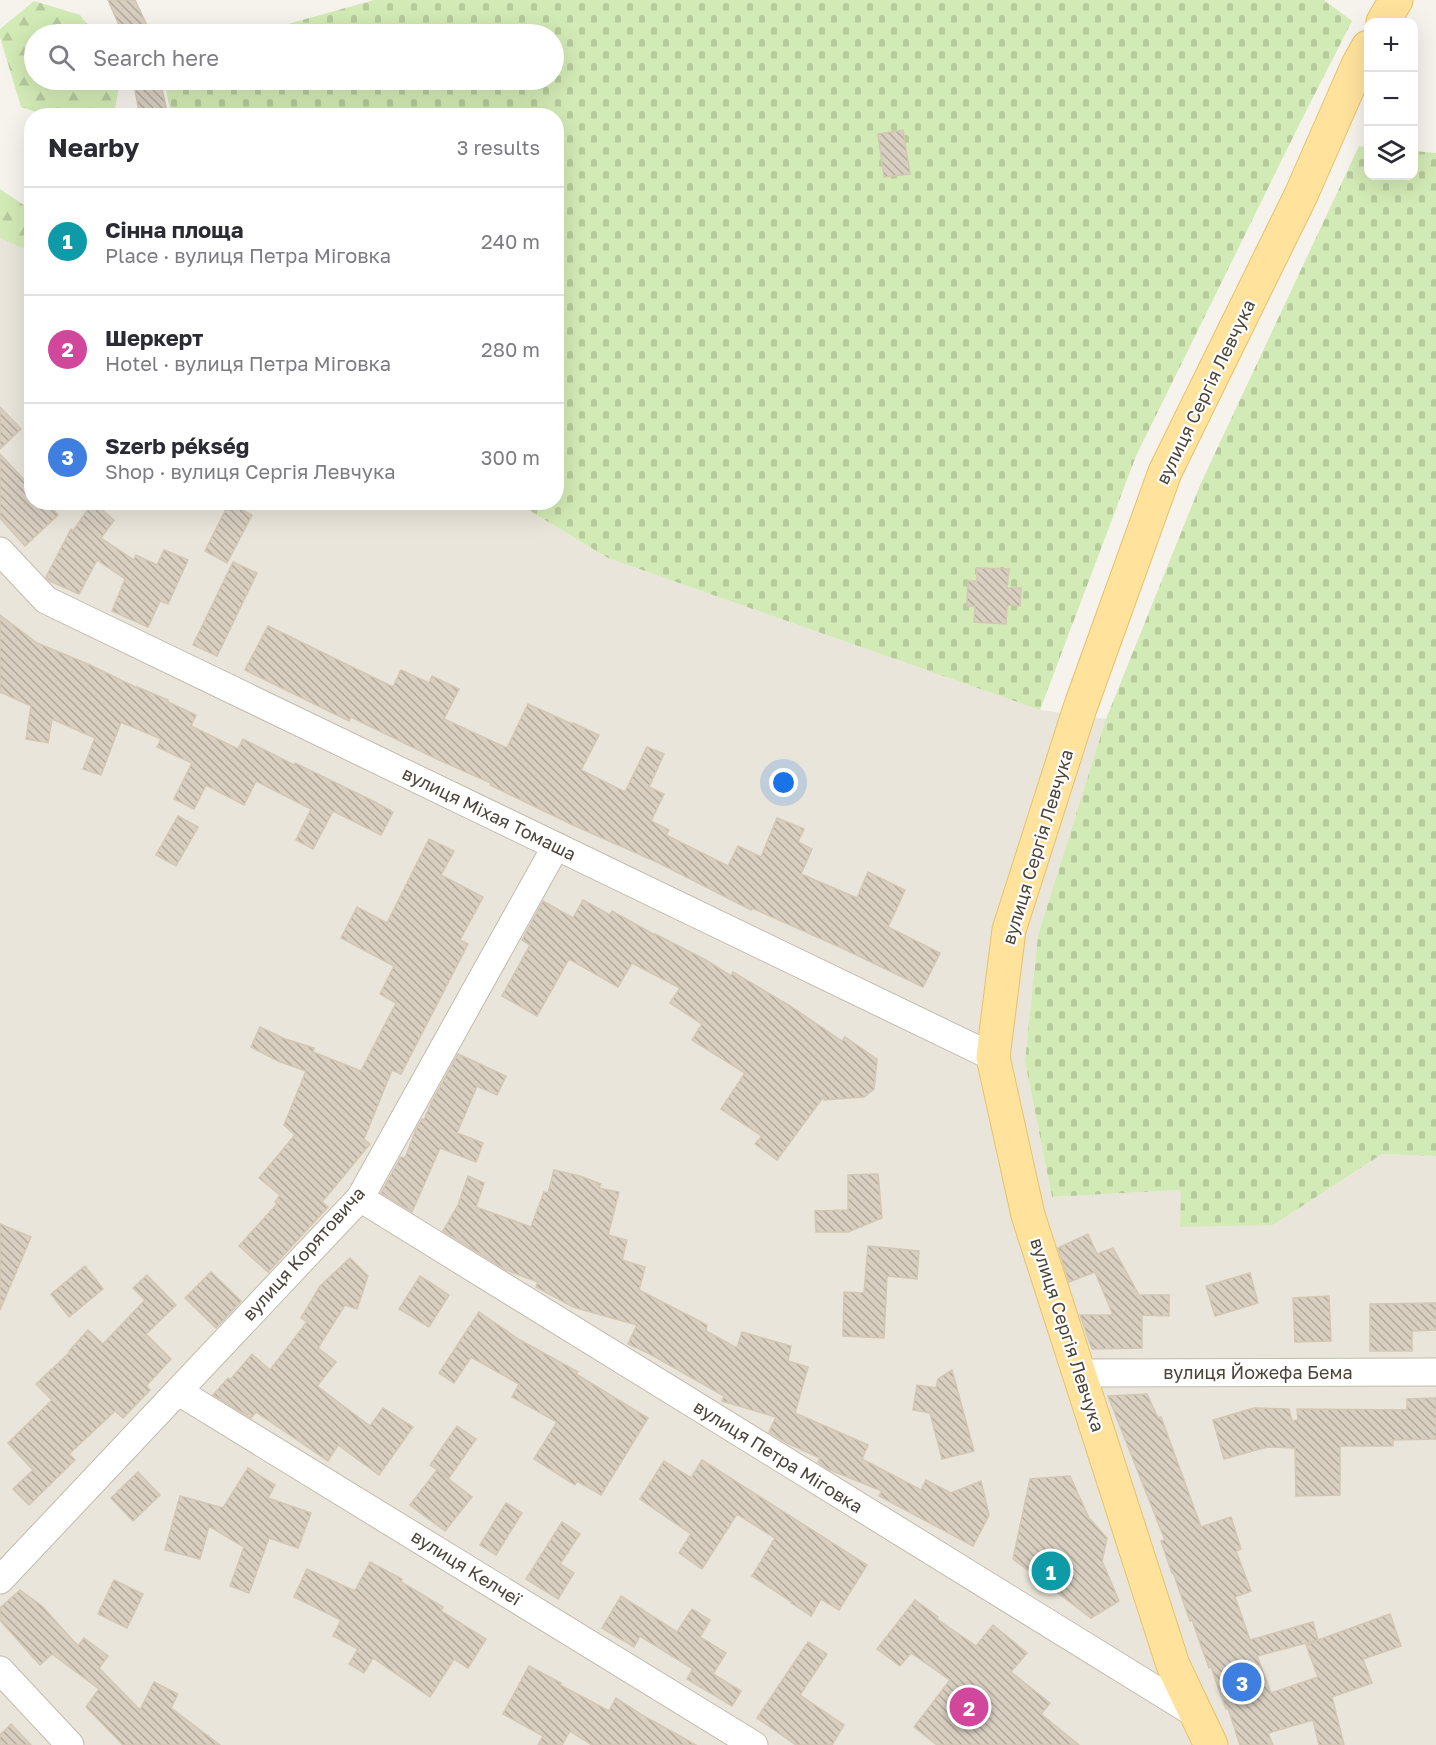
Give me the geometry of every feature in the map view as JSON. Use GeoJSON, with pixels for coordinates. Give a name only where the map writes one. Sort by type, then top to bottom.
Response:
{"type":"FeatureCollection","features":[{"type":"Feature","properties":{"kind":"main road"},"geometry":{"type":"LineString","coordinates":[[1385,18],[1396,0]]}},
{"type":"Feature","properties":{"kind":"main road","name":"вулиця Сергія Левчука"},"geometry":{"type":"LineString","coordinates":[[1212,1745],[1173,1665],[1028,1215],[993,1057],[1009,930],[1080,708],[1165,472],[1296,206],[1364,54]]}},
{"type":"Feature","properties":{"kind":"street","name":"вулиця Міхая Томаша"},"geometry":{"type":"LineString","coordinates":[[0,551],[46,600],[993,1057]]}},
{"type":"Feature","properties":{"kind":"street","name":"вулиця Корятовича"},"geometry":{"type":"LineString","coordinates":[[0,1580],[360,1198],[556,846]]}},
{"type":"Feature","properties":{"kind":"street","name":"вулиця Петра Міговка"},"geometry":{"type":"LineString","coordinates":[[360,1198],[1197,1715]]}},
{"type":"Feature","properties":{"kind":"street","name":"вулиця Йожефа Бема"},"geometry":{"type":"LineString","coordinates":[[1079,1373],[1436,1372]]}},
{"type":"Feature","properties":{"kind":"street","name":"вулиця Келчеї"},"geometry":{"type":"LineString","coordinates":[[178,1392],[754,1745]]}},
{"type":"Feature","properties":{"kind":"street"},"geometry":{"type":"LineString","coordinates":[[0,1670],[70,1745]]}},
{"type":"Feature","properties":{"kind":"shaded area"},"geometry":{"type":"Polygon","coordinates":[[[0,197],[24,211],[24,510],[529,510],[608,558],[1040,710],[1106,719],[1038,935],[1025,1061],[1052,1197],[1181,1190],[1273,1225],[1382,1154],[1436,1156],[1436,1745],[0,1745],[0,197]]]}},
{"type":"Feature","properties":{"kind":"green space"},"geometry":{"type":"Polygon","coordinates":[[[374,0],[1324,0],[1352,21],[1136,456],[1040,710],[608,558],[529,510],[564,510],[564,108],[170,108],[166,90],[564,90],[564,24],[288,24],[374,0]]]}},
{"type":"Feature","properties":{"kind":"green space"},"geometry":{"type":"Polygon","coordinates":[[[34,1],[80,15],[87,24],[24,24],[24,90],[118,90],[115,108],[21,107],[0,37],[0,29],[34,1]]]}},
{"type":"Feature","properties":{"kind":"green space"},"geometry":{"type":"Polygon","coordinates":[[[1359,146],[1364,147],[1364,180],[1418,180],[1418,151],[1436,153],[1436,1156],[1382,1154],[1273,1225],[1180,1227],[1181,1190],[1052,1197],[1025,1061],[1038,935],[1106,719],[1201,483],[1359,146]]]}},
{"type":"Feature","properties":{"kind":"green space"},"geometry":{"type":"Polygon","coordinates":[[[0,189],[24,205],[24,248],[0,238],[0,189]]]}},
{"type":"Feature","properties":{"kind":"building"},"geometry":{"type":"Polygon","coordinates":[[[108,0],[135,0],[146,24],[119,24],[108,0]]]}},
{"type":"Feature","properties":{"kind":"building"},"geometry":{"type":"Polygon","coordinates":[[[135,90],[162,90],[166,108],[138,108],[135,90]]]}},
{"type":"Feature","properties":{"kind":"building"},"geometry":{"type":"Polygon","coordinates":[[[903,130],[910,174],[884,177],[878,134],[903,130]]]}},
{"type":"Feature","properties":{"kind":"building"},"geometry":{"type":"Polygon","coordinates":[[[0,407],[21,429],[0,449],[0,407]]]}},
{"type":"Feature","properties":{"kind":"building"},"geometry":{"type":"Polygon","coordinates":[[[0,454],[24,480],[24,510],[54,510],[58,515],[25,546],[0,518],[0,454]]]}},
{"type":"Feature","properties":{"kind":"building"},"geometry":{"type":"Polygon","coordinates":[[[87,510],[102,510],[114,520],[101,538],[134,560],[136,555],[157,565],[164,550],[188,560],[168,604],[160,601],[148,627],[112,611],[125,579],[97,560],[79,594],[46,577],[71,529],[73,531],[87,510]]]}},
{"type":"Feature","properties":{"kind":"building"},"geometry":{"type":"Polygon","coordinates":[[[226,510],[242,510],[252,515],[227,563],[205,551],[226,510]]]}},
{"type":"Feature","properties":{"kind":"building"},"geometry":{"type":"Polygon","coordinates":[[[233,562],[257,573],[217,656],[193,645],[233,562]]]}},
{"type":"Feature","properties":{"kind":"building"},"geometry":{"type":"Polygon","coordinates":[[[977,568],[1009,569],[1007,588],[1021,588],[1020,606],[1007,605],[1006,624],[974,622],[975,606],[967,606],[968,581],[977,581],[977,568]]]}},
{"type":"Feature","properties":{"kind":"building"},"geometry":{"type":"Polygon","coordinates":[[[0,615],[37,643],[168,700],[196,715],[191,726],[238,749],[243,739],[393,812],[381,835],[333,811],[313,849],[296,840],[311,809],[256,781],[244,805],[206,785],[194,809],[174,799],[192,763],[157,747],[161,739],[121,722],[101,775],[83,769],[95,738],[52,719],[48,743],[26,739],[31,706],[0,692],[0,615]]]}},
{"type":"Feature","properties":{"kind":"building"},"geometry":{"type":"Polygon","coordinates":[[[268,626],[393,687],[401,670],[429,683],[432,676],[459,689],[444,719],[507,748],[528,704],[599,735],[581,770],[625,792],[647,747],[664,754],[649,787],[664,794],[651,821],[669,830],[666,835],[728,866],[738,846],[761,857],[777,818],[804,829],[798,842],[812,849],[801,874],[857,898],[868,872],[905,890],[888,927],[940,953],[923,987],[844,949],[752,908],[751,910],[659,863],[490,785],[491,783],[351,717],[349,721],[245,670],[268,626]]]}},
{"type":"Feature","properties":{"kind":"building"},"geometry":{"type":"Polygon","coordinates":[[[178,816],[198,827],[176,866],[156,855],[178,816]]]}},
{"type":"Feature","properties":{"kind":"building"},"geometry":{"type":"Polygon","coordinates":[[[429,839],[454,851],[441,875],[483,897],[460,940],[468,944],[401,1074],[392,1070],[364,1139],[370,1144],[322,1202],[328,1207],[268,1272],[239,1246],[277,1204],[275,1202],[280,1195],[259,1178],[295,1135],[284,1125],[306,1071],[278,1061],[251,1047],[260,1027],[285,1039],[314,1048],[313,1052],[361,1071],[396,1003],[380,994],[394,966],[341,938],[357,907],[387,923],[429,839]]]}},
{"type":"Feature","properties":{"kind":"building"},"geometry":{"type":"Polygon","coordinates":[[[583,900],[610,915],[612,911],[706,960],[731,976],[733,972],[842,1041],[845,1037],[877,1059],[874,1089],[864,1097],[824,1100],[824,1096],[777,1160],[755,1144],[762,1136],[721,1109],[745,1073],[692,1040],[702,1024],[670,1003],[680,988],[632,963],[618,987],[569,959],[537,1016],[502,996],[530,945],[522,940],[543,901],[573,918],[583,900]]]}},
{"type":"Feature","properties":{"kind":"building"},"geometry":{"type":"Polygon","coordinates":[[[458,1054],[506,1076],[497,1095],[477,1086],[457,1133],[483,1143],[476,1162],[440,1148],[412,1212],[381,1193],[401,1157],[405,1158],[416,1129],[422,1119],[424,1120],[458,1054]]]}},
{"type":"Feature","properties":{"kind":"building"},"geometry":{"type":"Polygon","coordinates":[[[554,1170],[580,1176],[601,1184],[599,1188],[619,1192],[608,1235],[627,1240],[622,1260],[645,1267],[639,1290],[707,1325],[706,1331],[737,1348],[742,1332],[791,1346],[788,1361],[808,1367],[795,1413],[868,1445],[862,1459],[921,1490],[926,1480],[951,1493],[981,1481],[989,1515],[973,1546],[879,1496],[882,1491],[828,1469],[818,1462],[820,1458],[769,1432],[776,1417],[722,1401],[724,1396],[628,1344],[637,1325],[573,1307],[536,1287],[538,1282],[506,1270],[443,1231],[458,1205],[468,1176],[484,1183],[476,1207],[531,1227],[544,1192],[548,1193],[554,1170]]]}},
{"type":"Feature","properties":{"kind":"building"},"geometry":{"type":"Polygon","coordinates":[[[878,1174],[882,1218],[848,1232],[816,1232],[815,1211],[848,1210],[848,1175],[878,1174]]]}},
{"type":"Feature","properties":{"kind":"building"},"geometry":{"type":"Polygon","coordinates":[[[0,1224],[31,1237],[0,1310],[0,1224]]]}},
{"type":"Feature","properties":{"kind":"building"},"geometry":{"type":"Polygon","coordinates":[[[1088,1234],[1097,1254],[1113,1248],[1139,1295],[1169,1295],[1169,1316],[1142,1315],[1142,1348],[1092,1349],[1080,1315],[1113,1315],[1095,1272],[1069,1282],[1058,1248],[1088,1234]]]}},
{"type":"Feature","properties":{"kind":"building"},"geometry":{"type":"Polygon","coordinates":[[[868,1246],[919,1251],[917,1279],[887,1276],[884,1338],[843,1336],[844,1292],[864,1293],[868,1246]]]}},
{"type":"Feature","properties":{"kind":"building"},"geometry":{"type":"Polygon","coordinates":[[[350,1258],[368,1276],[357,1309],[345,1305],[318,1348],[336,1362],[317,1386],[370,1426],[383,1408],[413,1427],[379,1475],[338,1445],[328,1461],[256,1412],[251,1418],[213,1395],[228,1378],[230,1380],[252,1354],[270,1370],[307,1322],[301,1318],[320,1286],[350,1258]]]}},
{"type":"Feature","properties":{"kind":"building"},"geometry":{"type":"Polygon","coordinates":[[[85,1266],[103,1289],[69,1317],[51,1294],[85,1266]]]}},
{"type":"Feature","properties":{"kind":"building"},"geometry":{"type":"Polygon","coordinates":[[[211,1272],[241,1301],[216,1328],[185,1298],[211,1272]]]}},
{"type":"Feature","properties":{"kind":"building"},"geometry":{"type":"Polygon","coordinates":[[[1250,1273],[1258,1303],[1215,1316],[1206,1286],[1250,1273]]]}},
{"type":"Feature","properties":{"kind":"building"},"geometry":{"type":"Polygon","coordinates":[[[147,1275],[176,1305],[146,1334],[171,1359],[146,1386],[150,1390],[123,1418],[115,1411],[69,1454],[75,1460],[29,1505],[13,1489],[33,1470],[8,1443],[52,1400],[36,1384],[70,1352],[88,1330],[103,1344],[145,1300],[133,1288],[147,1275]]]}},
{"type":"Feature","properties":{"kind":"building"},"geometry":{"type":"Polygon","coordinates":[[[420,1276],[449,1295],[429,1327],[399,1309],[420,1276]]]}},
{"type":"Feature","properties":{"kind":"building"},"geometry":{"type":"Polygon","coordinates":[[[1329,1296],[1331,1341],[1295,1342],[1293,1298],[1329,1296]]]}},
{"type":"Feature","properties":{"kind":"building"},"geometry":{"type":"Polygon","coordinates":[[[1436,1303],[1436,1330],[1412,1331],[1412,1351],[1370,1351],[1370,1304],[1436,1303]]]}},
{"type":"Feature","properties":{"kind":"building"},"geometry":{"type":"Polygon","coordinates":[[[479,1312],[520,1340],[578,1372],[576,1374],[648,1418],[601,1495],[577,1481],[575,1485],[534,1459],[557,1422],[512,1397],[519,1384],[471,1357],[454,1383],[439,1373],[479,1312]]]}},
{"type":"Feature","properties":{"kind":"building"},"geometry":{"type":"Polygon","coordinates":[[[952,1370],[974,1451],[942,1459],[930,1413],[913,1410],[917,1385],[936,1388],[938,1379],[952,1370]]]}},
{"type":"Feature","properties":{"kind":"building"},"geometry":{"type":"Polygon","coordinates":[[[1147,1394],[1158,1418],[1161,1417],[1201,1527],[1231,1517],[1241,1549],[1236,1551],[1251,1591],[1235,1597],[1250,1640],[1313,1622],[1318,1640],[1390,1614],[1401,1646],[1363,1659],[1372,1683],[1332,1697],[1344,1745],[1319,1745],[1313,1720],[1268,1733],[1273,1745],[1240,1745],[1228,1708],[1226,1709],[1211,1667],[1209,1668],[1192,1620],[1190,1621],[1161,1541],[1165,1540],[1108,1396],[1147,1394]],[[1318,1640],[1257,1656],[1271,1693],[1318,1677],[1306,1645],[1318,1640]]]}},
{"type":"Feature","properties":{"kind":"building"},"geometry":{"type":"Polygon","coordinates":[[[1436,1398],[1436,1439],[1393,1440],[1393,1446],[1340,1446],[1340,1495],[1296,1496],[1295,1448],[1267,1447],[1224,1459],[1213,1420],[1254,1408],[1289,1409],[1292,1421],[1298,1420],[1297,1409],[1407,1410],[1407,1399],[1436,1398]]]}},
{"type":"Feature","properties":{"kind":"building"},"geometry":{"type":"Polygon","coordinates":[[[457,1426],[476,1439],[449,1478],[430,1465],[457,1426]]]}},
{"type":"Feature","properties":{"kind":"building"},"geometry":{"type":"Polygon","coordinates":[[[702,1460],[867,1565],[839,1610],[821,1599],[811,1616],[752,1576],[775,1538],[737,1514],[702,1569],[679,1553],[691,1534],[640,1499],[664,1461],[691,1478],[702,1460]]]}},
{"type":"Feature","properties":{"kind":"building"},"geometry":{"type":"Polygon","coordinates":[[[248,1468],[275,1485],[268,1498],[311,1513],[298,1548],[269,1538],[249,1593],[230,1586],[244,1547],[209,1526],[200,1559],[165,1550],[180,1496],[223,1508],[248,1468]]]}},
{"type":"Feature","properties":{"kind":"building"},"geometry":{"type":"Polygon","coordinates":[[[437,1470],[472,1497],[445,1531],[410,1505],[437,1470]]]}},
{"type":"Feature","properties":{"kind":"building"},"geometry":{"type":"Polygon","coordinates":[[[138,1472],[160,1495],[133,1521],[111,1498],[138,1472]]]}},
{"type":"Feature","properties":{"kind":"building"},"geometry":{"type":"Polygon","coordinates":[[[1070,1476],[1089,1518],[1107,1538],[1102,1561],[1119,1601],[1091,1618],[1013,1559],[1030,1479],[1070,1476]]]}},
{"type":"Feature","properties":{"kind":"building"},"geometry":{"type":"Polygon","coordinates":[[[506,1503],[522,1513],[496,1555],[480,1545],[506,1503]]]}},
{"type":"Feature","properties":{"kind":"building"},"geometry":{"type":"Polygon","coordinates":[[[562,1522],[580,1534],[560,1564],[574,1573],[558,1599],[526,1579],[562,1522]]]}},
{"type":"Feature","properties":{"kind":"building"},"geometry":{"type":"Polygon","coordinates":[[[370,1562],[402,1579],[401,1582],[443,1607],[441,1611],[486,1639],[468,1668],[454,1659],[430,1697],[373,1658],[364,1673],[349,1664],[358,1649],[333,1636],[341,1620],[294,1597],[307,1569],[355,1591],[370,1562]]]}},
{"type":"Feature","properties":{"kind":"building"},"geometry":{"type":"Polygon","coordinates":[[[114,1580],[143,1594],[127,1628],[98,1614],[114,1580]]]}},
{"type":"Feature","properties":{"kind":"building"},"geometry":{"type":"Polygon","coordinates":[[[20,1590],[42,1606],[78,1646],[84,1638],[108,1656],[99,1668],[140,1710],[154,1682],[178,1694],[171,1708],[220,1745],[123,1745],[86,1707],[99,1689],[52,1654],[40,1665],[0,1620],[0,1608],[20,1590]]]}},
{"type":"Feature","properties":{"kind":"building"},"geometry":{"type":"Polygon","coordinates":[[[621,1596],[677,1632],[692,1609],[710,1620],[700,1637],[726,1653],[713,1674],[741,1691],[732,1706],[687,1679],[693,1669],[640,1636],[634,1647],[602,1628],[621,1596]]]}},
{"type":"Feature","properties":{"kind":"building"},"geometry":{"type":"Polygon","coordinates":[[[915,1600],[938,1617],[937,1619],[976,1646],[993,1625],[1027,1653],[1011,1672],[1050,1703],[1041,1714],[1079,1745],[937,1745],[914,1727],[950,1680],[911,1653],[900,1666],[877,1649],[915,1600]]]}},
{"type":"Feature","properties":{"kind":"building"},"geometry":{"type":"Polygon","coordinates":[[[808,1642],[827,1654],[800,1695],[844,1725],[832,1745],[796,1745],[757,1718],[808,1642]]]}},
{"type":"Feature","properties":{"kind":"building"},"geometry":{"type":"Polygon","coordinates":[[[529,1666],[609,1711],[616,1698],[696,1745],[592,1745],[570,1731],[562,1745],[538,1745],[543,1736],[503,1714],[529,1666]]]}},
{"type":"Feature","properties":{"kind":"building"},"geometry":{"type":"Polygon","coordinates":[[[11,1724],[31,1745],[0,1745],[0,1735],[11,1724]]]}},
{"type":"Feature","properties":{"kind":"place","name":"Сінна площа"},"geometry":{"type":"Point","coordinates":[1051,1571]}},
{"type":"Feature","properties":{"kind":"place","name":"Szerb pékség"},"geometry":{"type":"Point","coordinates":[1242,1682]}},
{"type":"Feature","properties":{"kind":"place","name":"Шеркерт"},"geometry":{"type":"Point","coordinates":[969,1707]}}]}
